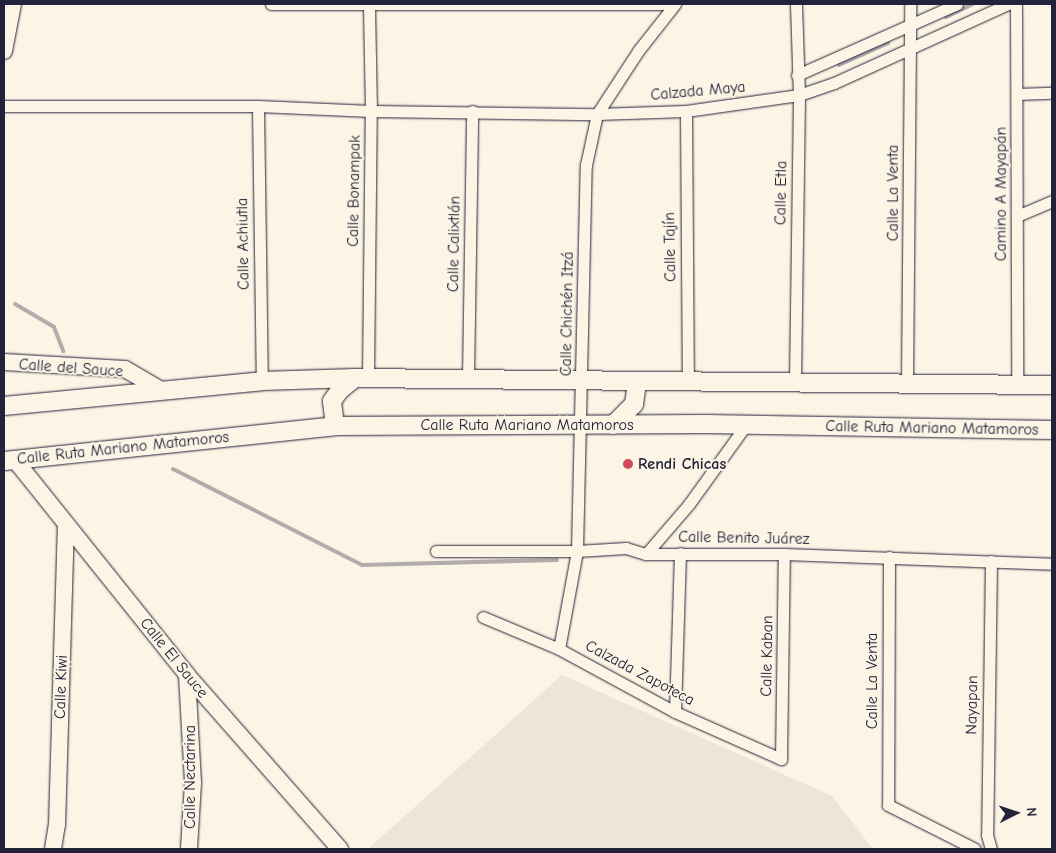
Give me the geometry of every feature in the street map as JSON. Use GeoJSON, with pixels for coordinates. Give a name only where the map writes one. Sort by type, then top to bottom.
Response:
{"type":"FeatureCollection","features":[{"type":"Feature","properties":{"kind":"main road"},"geometry":{"type":"LineString","coordinates":[[335,426],[332,401],[340,390],[362,378]]}},
{"type":"Feature","properties":{"kind":"main road"},"geometry":{"type":"LineString","coordinates":[[4,406],[262,381],[362,378],[1052,385]]}},
{"type":"Feature","properties":{"kind":"main road"},"geometry":{"type":"LineString","coordinates":[[613,425],[631,410],[634,404],[637,382]]}},
{"type":"Feature","properties":{"kind":"main road","name":"Calle Ruta Mariano Matamoros"},"geometry":{"type":"LineString","coordinates":[[10,460],[335,426],[581,424],[1052,430]]}},
{"type":"Feature","properties":{"kind":"street"},"geometry":{"type":"LineString","coordinates":[[4,52],[13,4]]}},
{"type":"Feature","properties":{"kind":"street"},"geometry":{"type":"LineString","coordinates":[[271,4],[674,4]]}},
{"type":"Feature","properties":{"kind":"street","name":"Calle Bonampak"},"geometry":{"type":"LineString","coordinates":[[362,378],[371,111],[369,4]]}},
{"type":"Feature","properties":{"kind":"street","name":"Calle Chichén Itzá"},"geometry":{"type":"LineString","coordinates":[[559,649],[576,551],[581,424],[586,165],[597,114],[638,51],[674,4]]}},
{"type":"Feature","properties":{"kind":"street","name":"Calle Etla"},"geometry":{"type":"LineString","coordinates":[[795,383],[799,96],[796,4]]}},
{"type":"Feature","properties":{"kind":"street","name":"Calle La Venta"},"geometry":{"type":"LineString","coordinates":[[908,383],[910,4]]}},
{"type":"Feature","properties":{"kind":"street"},"geometry":{"type":"LineString","coordinates":[[797,75],[957,4]]}},
{"type":"Feature","properties":{"kind":"street","name":"Calzada Maya"},"geometry":{"type":"LineString","coordinates":[[4,106],[258,106],[371,111],[597,114],[686,112],[799,96],[834,83],[1008,4]]}},
{"type":"Feature","properties":{"kind":"street","name":"Camino A Mayapán"},"geometry":{"type":"LineString","coordinates":[[1016,4],[1017,384]]}},
{"type":"Feature","properties":{"kind":"street"},"geometry":{"type":"LineString","coordinates":[[1016,94],[1052,93]]}},
{"type":"Feature","properties":{"kind":"street","name":"Calle Achiutla"},"geometry":{"type":"LineString","coordinates":[[258,106],[262,381]]}},
{"type":"Feature","properties":{"kind":"street","name":"Calle Calixtlán"},"geometry":{"type":"LineString","coordinates":[[468,378],[472,111]]}},
{"type":"Feature","properties":{"kind":"street","name":"Calle Tajín"},"geometry":{"type":"LineString","coordinates":[[686,112],[688,382]]}},
{"type":"Feature","properties":{"kind":"street"},"geometry":{"type":"LineString","coordinates":[[1017,216],[1052,200]]}},
{"type":"Feature","properties":{"kind":"street","name":"Calle del Sauce"},"geometry":{"type":"LineString","coordinates":[[4,362],[125,369],[163,391]]}},
{"type":"Feature","properties":{"kind":"street"},"geometry":{"type":"LineString","coordinates":[[646,554],[689,504],[746,426]]}},
{"type":"Feature","properties":{"kind":"street","name":"Calle El Sauce"},"geometry":{"type":"LineString","coordinates":[[10,460],[66,524],[187,675],[340,849]]}},
{"type":"Feature","properties":{"kind":"street","name":"Calle Kiwi"},"geometry":{"type":"LineString","coordinates":[[53,849],[57,825],[66,524]]}},
{"type":"Feature","properties":{"kind":"street","name":"Calle Benito Juárez"},"geometry":{"type":"LineString","coordinates":[[436,552],[576,551],[626,548],[646,554],[784,554],[1052,564]]}},
{"type":"Feature","properties":{"kind":"street"},"geometry":{"type":"LineString","coordinates":[[676,712],[680,553]]}},
{"type":"Feature","properties":{"kind":"street","name":"Calle Kaban"},"geometry":{"type":"LineString","coordinates":[[781,759],[784,554]]}},
{"type":"Feature","properties":{"kind":"street","name":"Calle La Venta"},"geometry":{"type":"LineString","coordinates":[[889,558],[888,805],[975,849]]}},
{"type":"Feature","properties":{"kind":"street","name":"Nayapan"},"geometry":{"type":"LineString","coordinates":[[991,561],[987,835],[991,849]]}},
{"type":"Feature","properties":{"kind":"street","name":"Calzada Zapoteca"},"geometry":{"type":"LineString","coordinates":[[483,617],[559,649],[676,712],[781,759]]}},
{"type":"Feature","properties":{"kind":"street","name":"Calle Nectarina"},"geometry":{"type":"LineString","coordinates":[[187,675],[193,782],[189,849]]}},
{"type":"Feature","properties":{"kind":"shaded area"},"geometry":{"type":"Polygon","coordinates":[[[562,675],[832,796],[873,849],[368,849],[562,675]]]}},
{"type":"Feature","properties":{"kind":"waterway"},"geometry":{"type":"LineString","coordinates":[[946,17],[973,4]]}},
{"type":"Feature","properties":{"kind":"waterway"},"geometry":{"type":"LineString","coordinates":[[839,65],[888,43]]}},
{"type":"Feature","properties":{"kind":"waterway"},"geometry":{"type":"LineString","coordinates":[[15,304],[54,327],[63,351]]}},
{"type":"Feature","properties":{"kind":"waterway"},"geometry":{"type":"LineString","coordinates":[[173,469],[362,565],[557,560]]}},
{"type":"Feature","properties":{"kind":"place","name":"Rendi Chicas"},"geometry":{"type":"Point","coordinates":[628,464]}}]}
